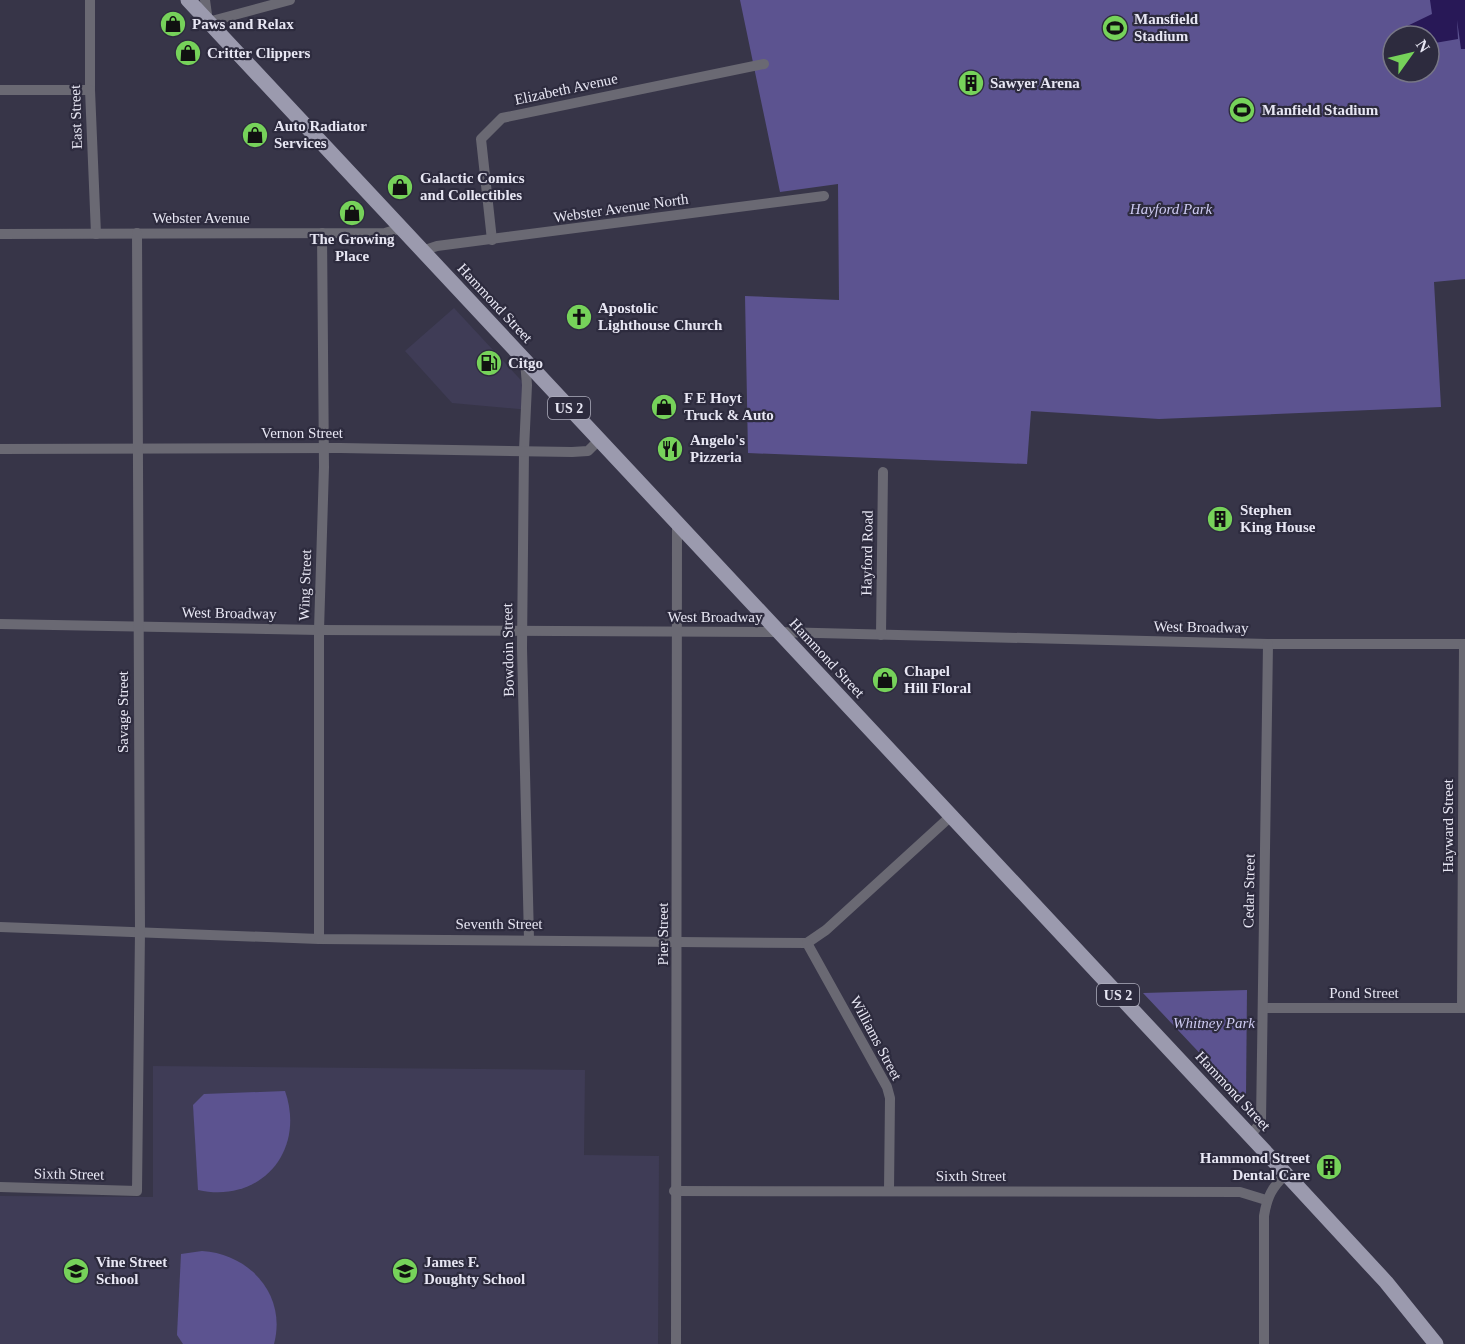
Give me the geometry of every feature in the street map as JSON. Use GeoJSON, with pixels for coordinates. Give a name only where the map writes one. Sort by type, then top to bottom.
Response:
{"type":"FeatureCollection","features":[{"type":"Feature","properties":{"kind":"main road","name":"Hammond Street"},"geometry":{"type":"LineString","coordinates":[[188,0],[1286,1174],[1386,1282],[1436,1344]]}},
{"type":"Feature","properties":{"kind":"street","name":"East Street"},"geometry":{"type":"LineString","coordinates":[[90,0],[90,90],[96,234]]}},
{"type":"Feature","properties":{"kind":"street"},"geometry":{"type":"LineString","coordinates":[[205,0],[208,22],[290,0]]}},
{"type":"Feature","properties":{"kind":"street","name":"Elizabeth Avenue"},"geometry":{"type":"LineString","coordinates":[[492,240],[482,139],[502,118],[764,63]]}},
{"type":"Feature","properties":{"kind":"street"},"geometry":{"type":"LineString","coordinates":[[0,90],[90,90]]}},
{"type":"Feature","properties":{"kind":"street","name":"Webster Avenue North"},"geometry":{"type":"LineString","coordinates":[[422,251],[432,247],[824,196]]}},
{"type":"Feature","properties":{"kind":"street","name":"Webster Avenue"},"geometry":{"type":"LineString","coordinates":[[0,234],[385,233],[401,228]]}},
{"type":"Feature","properties":{"kind":"street","name":"Savage Street"},"geometry":{"type":"LineString","coordinates":[[137,233],[140,931],[137,1191]]}},
{"type":"Feature","properties":{"kind":"street","name":"Wing Street"},"geometry":{"type":"LineString","coordinates":[[319,939],[319,630],[323,448],[322,233]]}},
{"type":"Feature","properties":{"kind":"street","name":"Bowdoin Street"},"geometry":{"type":"LineString","coordinates":[[525,361],[527,385],[522,631],[529,939]]}},
{"type":"Feature","properties":{"kind":"street","name":"Vernon Street"},"geometry":{"type":"LineString","coordinates":[[0,449],[323,448],[588,451],[599,440]]}},
{"type":"Feature","properties":{"kind":"street","name":"Hayford Road"},"geometry":{"type":"LineString","coordinates":[[881,634],[883,472]]}},
{"type":"Feature","properties":{"kind":"street","name":"Pier Street"},"geometry":{"type":"LineString","coordinates":[[676,1344],[674,1191],[678,941],[677,524]]}},
{"type":"Feature","properties":{"kind":"street","name":"West Broadway"},"geometry":{"type":"LineString","coordinates":[[0,624],[319,630],[778,632],[1268,644],[1465,644]]}},
{"type":"Feature","properties":{"kind":"street","name":"Cedar Street"},"geometry":{"type":"LineString","coordinates":[[1250,1136],[1261,1122],[1268,644]]}},
{"type":"Feature","properties":{"kind":"street","name":"Hayward Street"},"geometry":{"type":"LineString","coordinates":[[1464,1008],[1465,644]]}},
{"type":"Feature","properties":{"kind":"street"},"geometry":{"type":"LineString","coordinates":[[807,943],[826,930],[951,816]]}},
{"type":"Feature","properties":{"kind":"street","name":"Seventh Street"},"geometry":{"type":"LineString","coordinates":[[0,927],[319,939],[807,943]]}},
{"type":"Feature","properties":{"kind":"street","name":"Williams Street"},"geometry":{"type":"LineString","coordinates":[[807,943],[887,1087],[890,1098],[889,1190]]}},
{"type":"Feature","properties":{"kind":"street","name":"Pond Street"},"geometry":{"type":"LineString","coordinates":[[1263,1008],[1464,1008]]}},
{"type":"Feature","properties":{"kind":"street"},"geometry":{"type":"LineString","coordinates":[[1263,1344],[1266,1200],[1273,1186],[1286,1174]]}},
{"type":"Feature","properties":{"kind":"street","name":"Sixth Street"},"geometry":{"type":"LineString","coordinates":[[0,1187],[137,1191]]}},
{"type":"Feature","properties":{"kind":"street","name":"Sixth Street"},"geometry":{"type":"LineString","coordinates":[[674,1191],[1248,1193],[1266,1200]]}},
{"type":"Feature","properties":{"kind":"shaded area"},"geometry":{"type":"Polygon","coordinates":[[[1430,0],[1465,0],[1465,49],[1461,49],[1457,20],[1458,39],[1441,42],[1441,24],[1411,24],[1432,14],[1430,0]]]}},
{"type":"Feature","properties":{"kind":"shaded area"},"geometry":{"type":"Polygon","coordinates":[[[454,308],[531,391],[530,410],[452,403],[405,351],[454,308]]]}},
{"type":"Feature","properties":{"kind":"shaded area","name":"James F. Doughty School"},"geometry":{"type":"Polygon","coordinates":[[[153,1066],[585,1070],[584,1155],[659,1156],[658,1344],[0,1344],[0,1196],[153,1197],[153,1066]]]}},
{"type":"Feature","properties":{"kind":"green space","name":"Hayford Park"},"geometry":{"type":"Polygon","coordinates":[[[740,0],[1465,0],[1465,279],[1434,282],[1441,407],[1159,419],[1031,411],[1027,464],[748,453],[745,296],[839,300],[838,184],[780,192],[740,0]]]}},
{"type":"Feature","properties":{"kind":"green space","name":"Whitney Park"},"geometry":{"type":"Polygon","coordinates":[[[1247,990],[1246,1095],[1242,1098],[1143,993],[1247,990]]]}},
{"type":"Feature","properties":{"kind":"green space"},"geometry":{"type":"Polygon","coordinates":[[[285,1091],[290,1113],[289,1134],[283,1152],[273,1168],[259,1181],[241,1189],[221,1192],[198,1190],[193,1105],[204,1094],[285,1091]]]}},
{"type":"Feature","properties":{"kind":"green space"},"geometry":{"type":"Polygon","coordinates":[[[202,1251],[235,1260],[261,1280],[270,1294],[275,1309],[277,1326],[274,1344],[183,1344],[177,1335],[181,1254],[202,1251]]]}},
{"type":"Feature","properties":{"kind":"place","name":"Paws and Relax"},"geometry":{"type":"Point","coordinates":[173,24]}},
{"type":"Feature","properties":{"kind":"place","name":"Mansfield Stadium"},"geometry":{"type":"Point","coordinates":[1115,28]}},
{"type":"Feature","properties":{"kind":"place","name":"Critter Clippers"},"geometry":{"type":"Point","coordinates":[188,53]}},
{"type":"Feature","properties":{"kind":"place","name":"Sawyer Arena"},"geometry":{"type":"Point","coordinates":[971,83]}},
{"type":"Feature","properties":{"kind":"place","name":"Manfield Stadium"},"geometry":{"type":"Point","coordinates":[1242,110]}},
{"type":"Feature","properties":{"kind":"place","name":"Auto Radiator Services"},"geometry":{"type":"Point","coordinates":[255,135]}},
{"type":"Feature","properties":{"kind":"place","name":"Galactic Comics and Collectibles"},"geometry":{"type":"Point","coordinates":[400,187]}},
{"type":"Feature","properties":{"kind":"place","name":"The Growing Place"},"geometry":{"type":"Point","coordinates":[352,213]}},
{"type":"Feature","properties":{"kind":"place","name":"Apostolic Lighthouse Church"},"geometry":{"type":"Point","coordinates":[579,317]}},
{"type":"Feature","properties":{"kind":"place","name":"Citgo"},"geometry":{"type":"Point","coordinates":[489,363]}},
{"type":"Feature","properties":{"kind":"place","name":"F E Hoyt Truck & Auto"},"geometry":{"type":"Point","coordinates":[664,407]}},
{"type":"Feature","properties":{"kind":"place","name":"Angelo's Pizzeria"},"geometry":{"type":"Point","coordinates":[670,449]}},
{"type":"Feature","properties":{"kind":"place","name":"Stephen King House"},"geometry":{"type":"Point","coordinates":[1220,519]}},
{"type":"Feature","properties":{"kind":"place","name":"Chapel Hill Floral"},"geometry":{"type":"Point","coordinates":[885,680]}},
{"type":"Feature","properties":{"kind":"place","name":"Hammond Street Dental Care"},"geometry":{"type":"Point","coordinates":[1329,1167]}},
{"type":"Feature","properties":{"kind":"place","name":"Vine Street School"},"geometry":{"type":"Point","coordinates":[76,1271]}},
{"type":"Feature","properties":{"kind":"place","name":"James F. Doughty School"},"geometry":{"type":"Point","coordinates":[405,1271]}}]}
